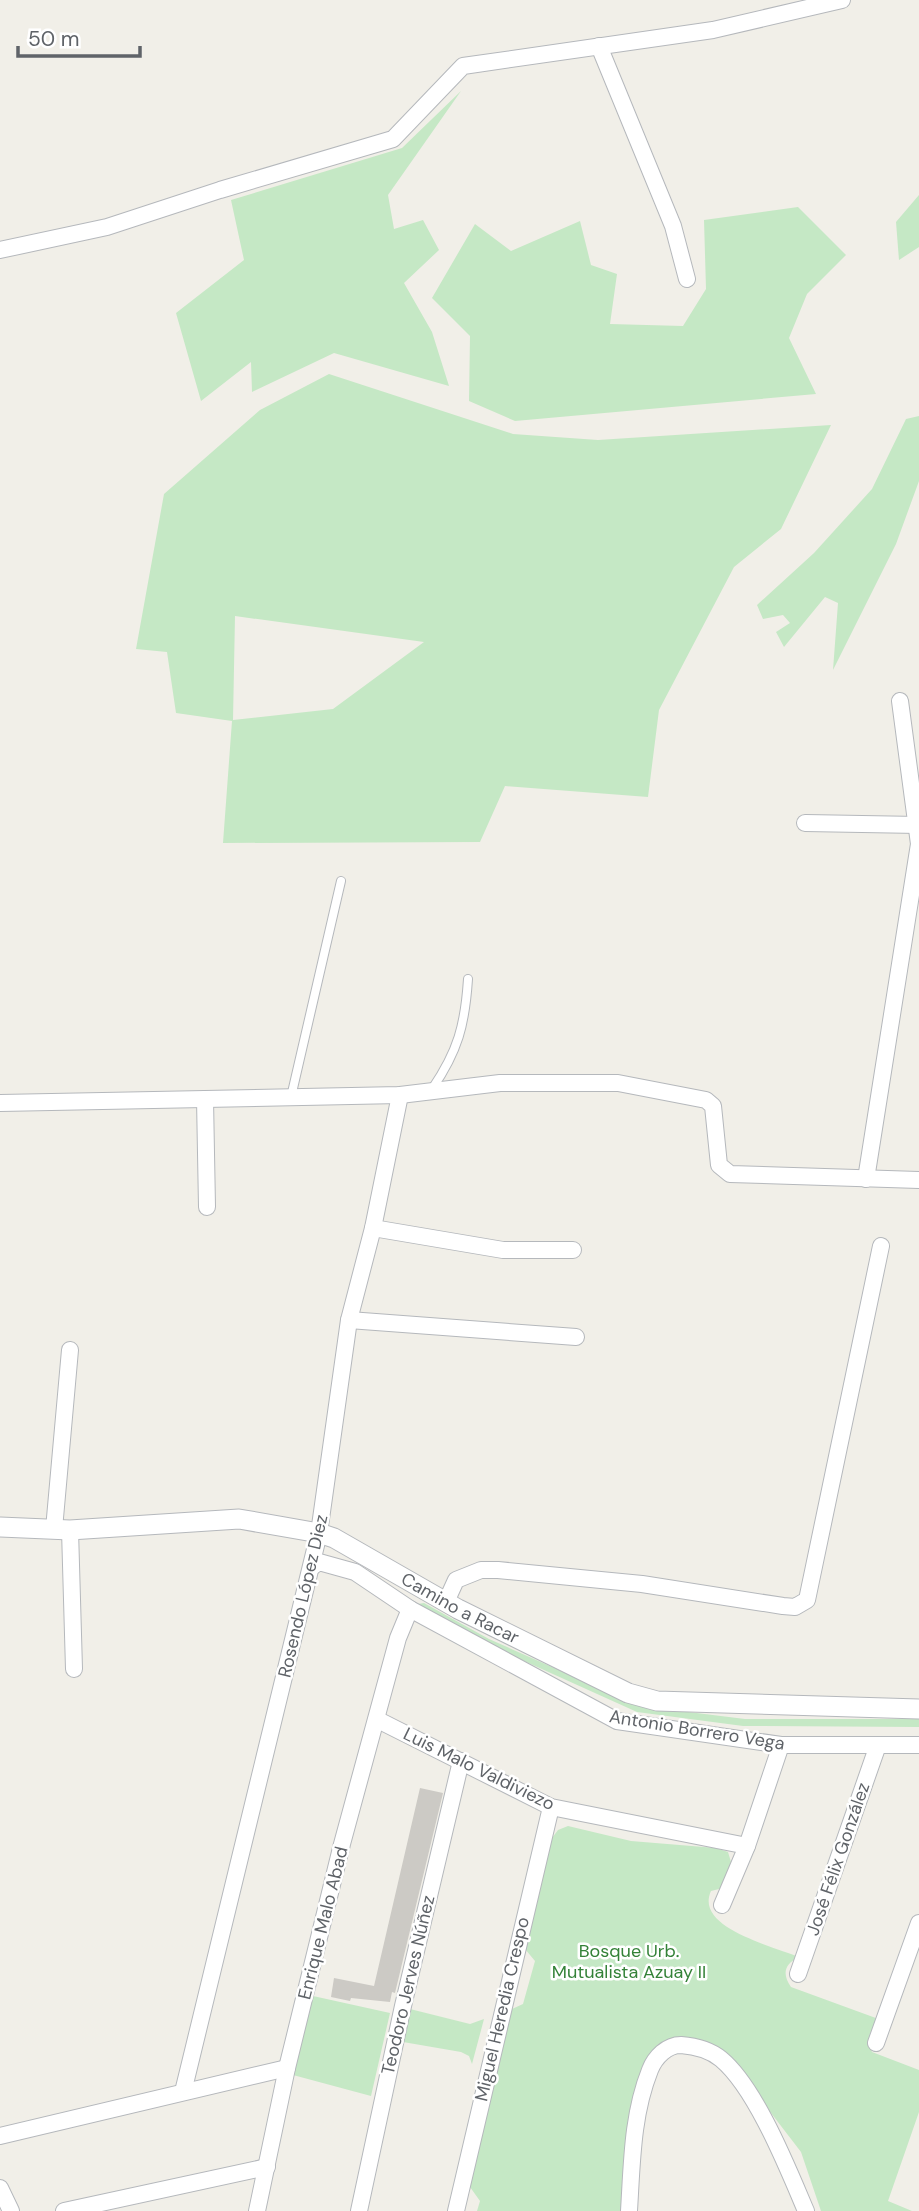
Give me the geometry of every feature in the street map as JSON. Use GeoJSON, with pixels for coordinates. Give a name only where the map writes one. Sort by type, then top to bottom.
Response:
{"type":"FeatureCollection","features":[{"type":"Feature","properties":{"kind":"street"},"geometry":{"type":"LineString","coordinates":[[0,250],[107,227],[220,190],[393,139],[463,66],[713,30],[842,0]]}},
{"type":"Feature","properties":{"kind":"street"},"geometry":{"type":"LineString","coordinates":[[599,46],[673,226],[687,279]]}},
{"type":"Feature","properties":{"kind":"street"},"geometry":{"type":"LineString","coordinates":[[866,1179],[919,844],[900,701]]}},
{"type":"Feature","properties":{"kind":"street"},"geometry":{"type":"LineString","coordinates":[[805,823],[918,825]]}},
{"type":"Feature","properties":{"kind":"street"},"geometry":{"type":"LineString","coordinates":[[0,1103],[400,1095],[500,1083],[618,1083],[689,1096],[706,1100],[713,1105],[719,1165],[730,1174],[919,1180]]}},
{"type":"Feature","properties":{"kind":"street","name":"Rosendo López Diez"},"geometry":{"type":"LineString","coordinates":[[183,2092],[312,1567],[327,1535],[349,1320],[373,1228],[400,1095]]}},
{"type":"Feature","properties":{"kind":"street"},"geometry":{"type":"LineString","coordinates":[[205,1099],[207,1207]]}},
{"type":"Feature","properties":{"kind":"street"},"geometry":{"type":"LineString","coordinates":[[373,1228],[503,1250],[573,1250]]}},
{"type":"Feature","properties":{"kind":"street"},"geometry":{"type":"LineString","coordinates":[[446,1602],[456,1580],[481,1570],[642,1584],[783,1606],[795,1607],[807,1600],[881,1246]]}},
{"type":"Feature","properties":{"kind":"street"},"geometry":{"type":"LineString","coordinates":[[349,1320],[576,1338]]}},
{"type":"Feature","properties":{"kind":"street"},"geometry":{"type":"LineString","coordinates":[[70,1350],[62,1529],[74,1669]]}},
{"type":"Feature","properties":{"kind":"street","name":"Camino a Racar"},"geometry":{"type":"LineString","coordinates":[[0,1527],[62,1529],[239,1519],[327,1535],[446,1602],[628,1693],[657,1701],[919,1709]]}},
{"type":"Feature","properties":{"kind":"street","name":"Antonio Borrero Vega"},"geometry":{"type":"LineString","coordinates":[[312,1567],[319,1562],[355,1572],[414,1611],[606,1717],[781,1745],[919,1745]]}},
{"type":"Feature","properties":{"kind":"street","name":"Enrique Malo Abad"},"geometry":{"type":"LineString","coordinates":[[257,2211],[287,2068],[342,1844],[378,1720],[398,1638],[414,1611]]}},
{"type":"Feature","properties":{"kind":"street","name":"Luis Malo Valdiviezo"},"geometry":{"type":"LineString","coordinates":[[378,1720],[551,1807],[747,1846]]}},
{"type":"Feature","properties":{"kind":"street"},"geometry":{"type":"LineString","coordinates":[[722,1905],[747,1846],[781,1745]]}},
{"type":"Feature","properties":{"kind":"street","name":"José Félix González"},"geometry":{"type":"LineString","coordinates":[[798,1974],[878,1745]]}},
{"type":"Feature","properties":{"kind":"street","name":"Teodoro Jerves Núñez"},"geometry":{"type":"LineString","coordinates":[[359,2211],[406,1993],[461,1761]]}},
{"type":"Feature","properties":{"kind":"street","name":"Miguel Heredia Crespo"},"geometry":{"type":"LineString","coordinates":[[456,2211],[551,1807]]}},
{"type":"Feature","properties":{"kind":"street"},"geometry":{"type":"LineString","coordinates":[[876,2043],[919,1923]]}},
{"type":"Feature","properties":{"kind":"street"},"geometry":{"type":"LineString","coordinates":[[629,2211],[635,2126],[650,2068],[660,2054],[673,2045],[694,2046],[720,2058],[741,2083],[771,2134],[806,2211]]}},
{"type":"Feature","properties":{"kind":"street"},"geometry":{"type":"LineString","coordinates":[[0,2136],[287,2068]]}},
{"type":"Feature","properties":{"kind":"street"},"geometry":{"type":"LineString","coordinates":[[64,2211],[121,2205],[267,2167]]}},
{"type":"Feature","properties":{"kind":"street"},"geometry":{"type":"LineString","coordinates":[[0,2188],[11,2211]]}},
{"type":"Feature","properties":{"kind":"lane"},"geometry":{"type":"LineString","coordinates":[[291,1097],[341,881]]}},
{"type":"Feature","properties":{"kind":"lane"},"geometry":{"type":"LineString","coordinates":[[430,1092],[450,1063],[461,1035],[468,979]]}},
{"type":"Feature","properties":{"kind":"green space"},"geometry":{"type":"Polygon","coordinates":[[[461,91],[388,195],[394,229],[423,220],[439,250],[404,283],[432,332],[449,386],[334,353],[252,392],[251,362],[201,401],[176,313],[244,260],[231,200],[402,148],[461,91]]]}},
{"type":"Feature","properties":{"kind":"green space"},"geometry":{"type":"Polygon","coordinates":[[[919,195],[919,247],[899,260],[896,222],[919,195]]]}},
{"type":"Feature","properties":{"kind":"green space"},"geometry":{"type":"Polygon","coordinates":[[[798,207],[846,255],[807,294],[789,338],[816,394],[515,421],[469,401],[470,336],[432,298],[475,224],[511,251],[580,221],[591,265],[617,274],[610,324],[683,326],[706,289],[704,220],[798,207]]]}},
{"type":"Feature","properties":{"kind":"green space"},"geometry":{"type":"Polygon","coordinates":[[[329,374],[513,434],[598,440],[831,425],[781,529],[734,567],[659,710],[648,797],[505,786],[480,842],[223,843],[232,721],[176,713],[167,652],[136,649],[164,494],[260,410],[329,374]],[[235,616],[233,720],[333,709],[424,642],[235,616]]]}},
{"type":"Feature","properties":{"kind":"green space"},"geometry":{"type":"Polygon","coordinates":[[[919,416],[919,481],[896,544],[833,670],[838,603],[825,597],[784,647],[776,632],[790,623],[783,615],[763,619],[757,605],[814,553],[872,489],[906,419],[919,416]]]}},
{"type":"Feature","properties":{"kind":"green space"},"geometry":{"type":"Polygon","coordinates":[[[424,1603],[489,1639],[640,1706],[745,1719],[919,1719],[919,1727],[743,1726],[637,1712],[491,1646],[411,1605],[424,1603]]]}},
{"type":"Feature","properties":{"kind":"green space","name":"Bosque Urb. Mutualista Azuay II"},"geometry":{"type":"Polygon","coordinates":[[[568,1826],[631,1841],[716,1848],[728,1852],[731,1862],[723,1888],[711,1891],[709,1904],[714,1915],[739,1934],[799,1957],[790,1963],[786,1970],[786,1978],[791,1987],[884,2021],[870,2034],[872,2052],[919,2070],[919,2112],[888,2201],[912,2211],[821,2211],[801,2152],[748,2083],[687,2039],[655,2057],[624,2211],[477,2211],[480,2201],[470,2187],[512,2009],[523,2004],[535,1961],[525,1949],[549,1842],[558,1830],[568,1826]]]}},
{"type":"Feature","properties":{"kind":"green space"},"geometry":{"type":"Polygon","coordinates":[[[313,1996],[390,2013],[371,2096],[293,2075],[313,1996]]]}},
{"type":"Feature","properties":{"kind":"green space"},"geometry":{"type":"Polygon","coordinates":[[[410,2009],[470,2024],[484,2019],[472,2064],[469,2056],[461,2052],[403,2042],[410,2009]]]}},
{"type":"Feature","properties":{"kind":"building"},"geometry":{"type":"Polygon","coordinates":[[[420,1788],[443,1793],[395,1993],[392,1992],[390,2002],[351,1998],[350,2001],[331,1997],[334,1978],[374,1986],[420,1788]]]}}]}
